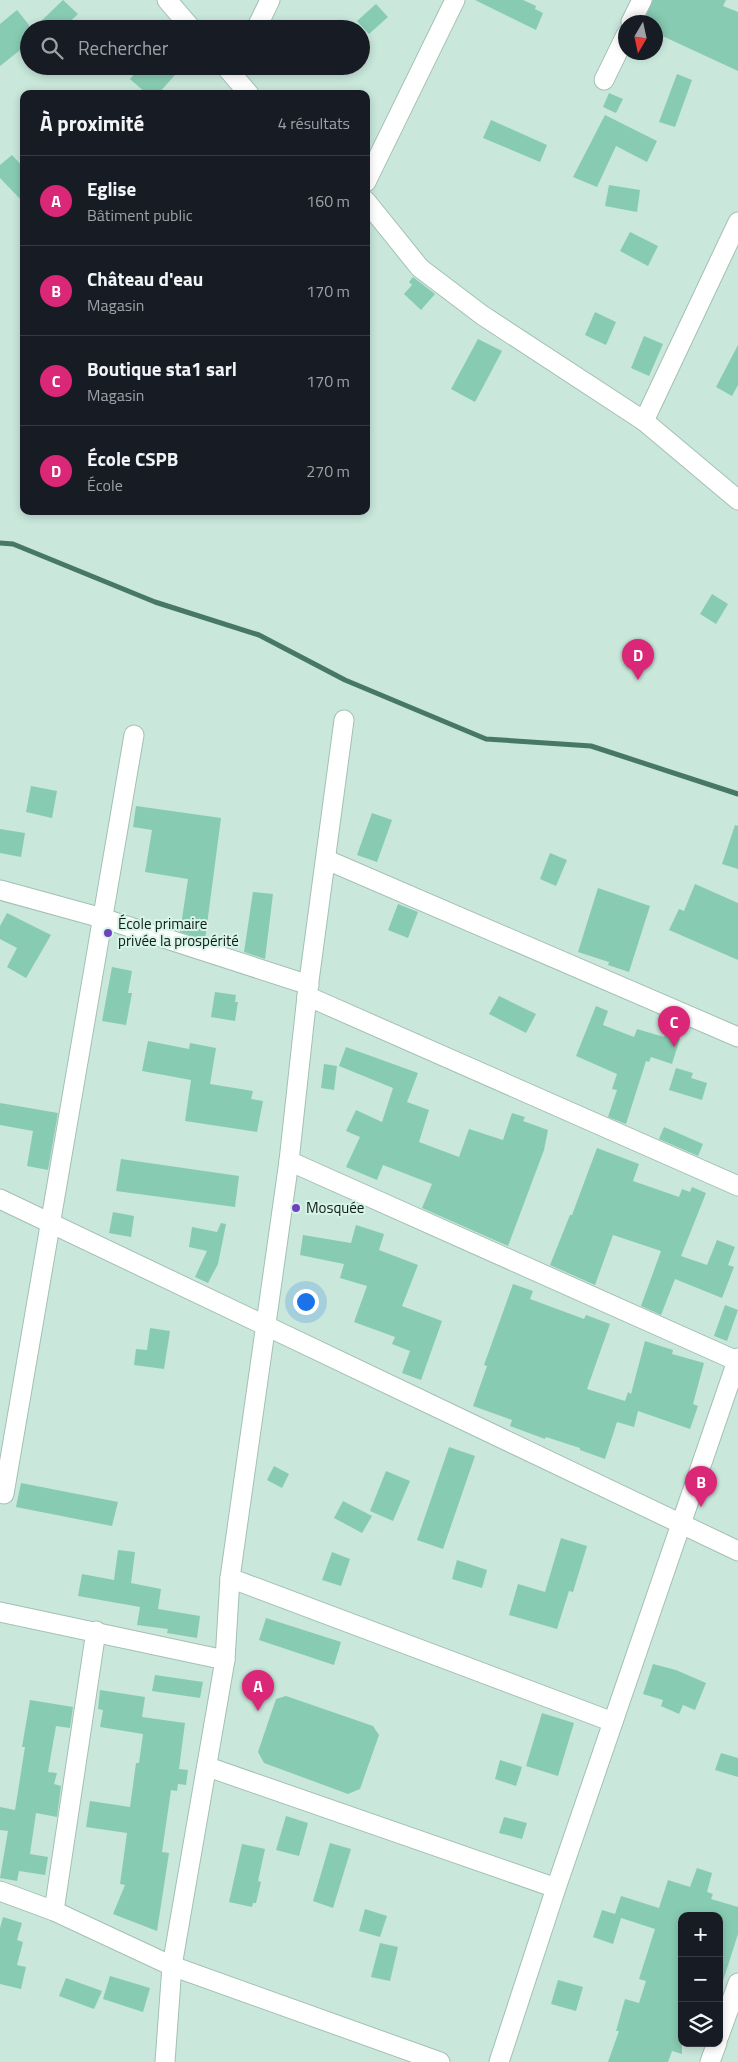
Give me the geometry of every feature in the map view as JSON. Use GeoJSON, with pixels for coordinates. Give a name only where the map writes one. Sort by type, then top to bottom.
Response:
{"type":"FeatureCollection","features":[{"type":"Feature","properties":{"kind":"street"},"geometry":{"type":"LineString","coordinates":[[167,0],[184,20]]}},
{"type":"Feature","properties":{"kind":"street"},"geometry":{"type":"LineString","coordinates":[[260,20],[270,0]]}},
{"type":"Feature","properties":{"kind":"street"},"geometry":{"type":"LineString","coordinates":[[370,174],[455,0]]}},
{"type":"Feature","properties":{"kind":"street"},"geometry":{"type":"LineString","coordinates":[[634,15],[642,0]]}},
{"type":"Feature","properties":{"kind":"street"},"geometry":{"type":"LineString","coordinates":[[604,80],[618,51]]}},
{"type":"Feature","properties":{"kind":"street"},"geometry":{"type":"LineString","coordinates":[[236,75],[246,90]]}},
{"type":"Feature","properties":{"kind":"street"},"geometry":{"type":"LineString","coordinates":[[370,206],[420,268],[482,315],[644,421],[738,500]]}},
{"type":"Feature","properties":{"kind":"street"},"geometry":{"type":"LineString","coordinates":[[644,421],[738,222]]}},
{"type":"Feature","properties":{"kind":"street"},"geometry":{"type":"LineString","coordinates":[[165,2062],[172,1966],[208,1767],[225,1660],[230,1578],[289,1161],[308,990],[327,860],[344,720]]}},
{"type":"Feature","properties":{"kind":"street"},"geometry":{"type":"LineString","coordinates":[[4,1494],[134,735]]}},
{"type":"Feature","properties":{"kind":"street"},"geometry":{"type":"LineString","coordinates":[[327,860],[738,1037]]}},
{"type":"Feature","properties":{"kind":"street"},"geometry":{"type":"LineString","coordinates":[[0,890],[102,918],[308,990],[738,1186]]}},
{"type":"Feature","properties":{"kind":"street"},"geometry":{"type":"LineString","coordinates":[[289,1161],[738,1360],[556,1888],[499,2062]]}},
{"type":"Feature","properties":{"kind":"street"},"geometry":{"type":"LineString","coordinates":[[0,1199],[738,1551]]}},
{"type":"Feature","properties":{"kind":"street"},"geometry":{"type":"LineString","coordinates":[[230,1578],[613,1722]]}},
{"type":"Feature","properties":{"kind":"street"},"geometry":{"type":"LineString","coordinates":[[0,1612],[225,1660]]}},
{"type":"Feature","properties":{"kind":"street"},"geometry":{"type":"LineString","coordinates":[[54,1911],[96,1631]]}},
{"type":"Feature","properties":{"kind":"street"},"geometry":{"type":"LineString","coordinates":[[208,1767],[556,1888]]}},
{"type":"Feature","properties":{"kind":"street"},"geometry":{"type":"LineString","coordinates":[[0,1891],[54,1911],[172,1966],[440,2062]]}},
{"type":"Feature","properties":{"kind":"street"},"geometry":{"type":"LineString","coordinates":[[723,2025],[738,1983]]}},
{"type":"Feature","properties":{"kind":"street"},"geometry":{"type":"LineString","coordinates":[[710,2062],[716,2047]]}},
{"type":"Feature","properties":{"kind":"building"},"geometry":{"type":"Polygon","coordinates":[[[63,0],[78,14],[72,20],[42,20],[63,0]]]}},
{"type":"Feature","properties":{"kind":"building"},"geometry":{"type":"Polygon","coordinates":[[[475,0],[523,0],[536,6],[535,9],[543,13],[536,30],[475,0]]]}},
{"type":"Feature","properties":{"kind":"building"},"geometry":{"type":"Polygon","coordinates":[[[653,0],[726,0],[723,6],[738,12],[738,71],[663,36],[663,15],[646,15],[653,0]]]}},
{"type":"Feature","properties":{"kind":"building"},"geometry":{"type":"Polygon","coordinates":[[[376,4],[388,17],[370,33],[370,20],[358,20],[376,4]]]}},
{"type":"Feature","properties":{"kind":"building"},"geometry":{"type":"Polygon","coordinates":[[[17,10],[25,20],[20,20],[20,50],[0,66],[0,24],[17,10]]]}},
{"type":"Feature","properties":{"kind":"building"},"geometry":{"type":"Polygon","coordinates":[[[677,74],[692,80],[675,127],[659,122],[677,74]]]}},
{"type":"Feature","properties":{"kind":"building"},"geometry":{"type":"Polygon","coordinates":[[[133,75],[175,75],[162,90],[142,90],[130,79],[133,75]]]}},
{"type":"Feature","properties":{"kind":"building"},"geometry":{"type":"Polygon","coordinates":[[[609,93],[623,99],[616,113],[603,107],[609,93]]]}},
{"type":"Feature","properties":{"kind":"building"},"geometry":{"type":"Polygon","coordinates":[[[605,115],[657,141],[647,162],[616,146],[597,187],[573,177],[605,115]]]}},
{"type":"Feature","properties":{"kind":"building"},"geometry":{"type":"Polygon","coordinates":[[[491,120],[547,145],[540,162],[483,138],[491,120]]]}},
{"type":"Feature","properties":{"kind":"building"},"geometry":{"type":"Polygon","coordinates":[[[12,155],[20,164],[20,199],[0,178],[0,165],[12,155]]]}},
{"type":"Feature","properties":{"kind":"building"},"geometry":{"type":"Polygon","coordinates":[[[609,185],[640,190],[637,212],[605,206],[609,185]]]}},
{"type":"Feature","properties":{"kind":"building"},"geometry":{"type":"Polygon","coordinates":[[[630,232],[658,246],[648,266],[620,251],[630,232]]]}},
{"type":"Feature","properties":{"kind":"building"},"geometry":{"type":"Polygon","coordinates":[[[413,277],[435,294],[421,310],[404,294],[412,285],[409,282],[413,277]]]}},
{"type":"Feature","properties":{"kind":"building"},"geometry":{"type":"Polygon","coordinates":[[[595,312],[616,322],[606,345],[585,335],[595,312]]]}},
{"type":"Feature","properties":{"kind":"building"},"geometry":{"type":"Polygon","coordinates":[[[644,336],[663,344],[649,376],[631,368],[644,336]]]}},
{"type":"Feature","properties":{"kind":"building"},"geometry":{"type":"Polygon","coordinates":[[[478,339],[502,351],[475,402],[451,389],[478,339]]]}},
{"type":"Feature","properties":{"kind":"building"},"geometry":{"type":"Polygon","coordinates":[[[738,345],[738,385],[732,396],[716,387],[738,345]]]}},
{"type":"Feature","properties":{"kind":"building"},"geometry":{"type":"Polygon","coordinates":[[[712,594],[728,604],[716,624],[700,614],[712,594]]]}},
{"type":"Feature","properties":{"kind":"building"},"geometry":{"type":"Polygon","coordinates":[[[31,786],[57,791],[52,818],[26,812],[31,786]]]}},
{"type":"Feature","properties":{"kind":"building"},"geometry":{"type":"Polygon","coordinates":[[[136,806],[221,818],[205,940],[180,932],[188,879],[145,872],[152,830],[133,827],[136,806]]]}},
{"type":"Feature","properties":{"kind":"building"},"geometry":{"type":"Polygon","coordinates":[[[372,813],[392,820],[377,862],[357,855],[372,813]]]}},
{"type":"Feature","properties":{"kind":"building"},"geometry":{"type":"Polygon","coordinates":[[[735,825],[738,826],[738,869],[722,864],[735,825]]]}},
{"type":"Feature","properties":{"kind":"building"},"geometry":{"type":"Polygon","coordinates":[[[0,829],[25,833],[21,857],[0,853],[0,829]]]}},
{"type":"Feature","properties":{"kind":"building"},"geometry":{"type":"Polygon","coordinates":[[[550,853],[567,860],[556,886],[540,879],[550,853]]]}},
{"type":"Feature","properties":{"kind":"building"},"geometry":{"type":"Polygon","coordinates":[[[695,884],[738,903],[738,960],[669,930],[679,909],[684,911],[695,884]]]}},
{"type":"Feature","properties":{"kind":"building"},"geometry":{"type":"Polygon","coordinates":[[[598,888],[650,906],[629,972],[608,965],[609,962],[578,952],[598,888]]]}},
{"type":"Feature","properties":{"kind":"building"},"geometry":{"type":"Polygon","coordinates":[[[253,892],[273,894],[265,959],[244,952],[253,892]]]}},
{"type":"Feature","properties":{"kind":"building"},"geometry":{"type":"Polygon","coordinates":[[[398,904],[418,912],[408,938],[388,930],[398,904]]]}},
{"type":"Feature","properties":{"kind":"building"},"geometry":{"type":"Polygon","coordinates":[[[7,913],[51,935],[26,978],[7,967],[17,948],[0,939],[0,926],[7,913]]]}},
{"type":"Feature","properties":{"kind":"building"},"geometry":{"type":"Polygon","coordinates":[[[112,967],[132,971],[128,993],[132,993],[126,1025],[102,1021],[112,967]]]}},
{"type":"Feature","properties":{"kind":"building"},"geometry":{"type":"Polygon","coordinates":[[[215,992],[236,995],[235,1002],[238,1002],[235,1021],[211,1017],[215,992]]]}},
{"type":"Feature","properties":{"kind":"building"},"geometry":{"type":"Polygon","coordinates":[[[499,996],[536,1014],[526,1033],[489,1014],[499,996]]]}},
{"type":"Feature","properties":{"kind":"building"},"geometry":{"type":"Polygon","coordinates":[[[596,1006],[608,1011],[603,1025],[634,1037],[637,1029],[664,1037],[666,1033],[680,1038],[672,1064],[651,1057],[649,1062],[646,1061],[626,1124],[608,1117],[617,1090],[612,1089],[617,1074],[576,1056],[596,1006]]]}},
{"type":"Feature","properties":{"kind":"building"},"geometry":{"type":"Polygon","coordinates":[[[148,1041],[189,1049],[190,1043],[216,1048],[210,1084],[253,1091],[251,1099],[263,1101],[257,1132],[185,1121],[191,1080],[142,1071],[148,1041]]]}},
{"type":"Feature","properties":{"kind":"building"},"geometry":{"type":"Polygon","coordinates":[[[346,1047],[418,1073],[407,1102],[429,1110],[419,1142],[459,1157],[469,1129],[503,1140],[512,1113],[525,1117],[523,1121],[548,1130],[544,1150],[508,1246],[422,1208],[432,1184],[383,1165],[377,1180],[346,1167],[360,1137],[346,1131],[356,1110],[382,1122],[393,1088],[339,1066],[346,1047]]]}},
{"type":"Feature","properties":{"kind":"building"},"geometry":{"type":"Polygon","coordinates":[[[324,1064],[337,1066],[334,1090],[321,1088],[324,1064]]]}},
{"type":"Feature","properties":{"kind":"building"},"geometry":{"type":"Polygon","coordinates":[[[676,1068],[693,1073],[691,1078],[707,1083],[702,1100],[669,1090],[676,1068]]]}},
{"type":"Feature","properties":{"kind":"building"},"geometry":{"type":"Polygon","coordinates":[[[0,1103],[58,1113],[48,1170],[27,1166],[33,1131],[0,1125],[0,1103]]]}},
{"type":"Feature","properties":{"kind":"building"},"geometry":{"type":"Polygon","coordinates":[[[664,1127],[703,1144],[698,1156],[659,1139],[664,1127]]]}},
{"type":"Feature","properties":{"kind":"building"},"geometry":{"type":"Polygon","coordinates":[[[597,1148],[639,1164],[633,1181],[679,1197],[682,1189],[690,1192],[692,1187],[706,1193],[681,1256],[707,1265],[717,1240],[735,1247],[728,1265],[734,1267],[722,1298],[675,1279],[661,1315],[641,1306],[661,1251],[613,1235],[595,1285],[550,1265],[570,1215],[572,1215],[597,1148]]]}},
{"type":"Feature","properties":{"kind":"building"},"geometry":{"type":"Polygon","coordinates":[[[121,1159],[239,1176],[235,1207],[116,1191],[121,1159]]]}},
{"type":"Feature","properties":{"kind":"building"},"geometry":{"type":"Polygon","coordinates":[[[113,1212],[134,1216],[131,1237],[109,1233],[113,1212]]]}},
{"type":"Feature","properties":{"kind":"building"},"geometry":{"type":"Polygon","coordinates":[[[221,1223],[226,1224],[218,1264],[208,1283],[195,1277],[207,1251],[189,1247],[192,1227],[217,1232],[221,1223]]]}},
{"type":"Feature","properties":{"kind":"building"},"geometry":{"type":"Polygon","coordinates":[[[356,1225],[384,1234],[379,1250],[418,1265],[402,1306],[442,1321],[421,1380],[402,1373],[410,1351],[392,1344],[395,1337],[354,1322],[367,1286],[340,1278],[344,1264],[300,1255],[303,1235],[351,1243],[356,1225]]]}},
{"type":"Feature","properties":{"kind":"building"},"geometry":{"type":"Polygon","coordinates":[[[513,1284],[533,1291],[530,1299],[584,1319],[586,1315],[610,1324],[587,1389],[625,1401],[628,1392],[631,1394],[645,1341],[673,1350],[672,1354],[704,1363],[693,1404],[698,1406],[690,1429],[638,1411],[634,1427],[617,1422],[605,1459],[580,1450],[580,1448],[546,1437],[545,1439],[510,1426],[512,1420],[473,1406],[487,1366],[484,1365],[513,1284]]]}},
{"type":"Feature","properties":{"kind":"building"},"geometry":{"type":"Polygon","coordinates":[[[725,1305],[738,1310],[727,1341],[714,1336],[725,1305]]]}},
{"type":"Feature","properties":{"kind":"building"},"geometry":{"type":"Polygon","coordinates":[[[150,1328],[170,1331],[164,1369],[134,1365],[136,1349],[147,1350],[150,1328]]]}},
{"type":"Feature","properties":{"kind":"building"},"geometry":{"type":"Polygon","coordinates":[[[449,1447],[475,1456],[443,1549],[417,1540],[449,1447]]]}},
{"type":"Feature","properties":{"kind":"building"},"geometry":{"type":"Polygon","coordinates":[[[274,1466],[289,1474],[282,1488],[267,1480],[274,1466]]]}},
{"type":"Feature","properties":{"kind":"building"},"geometry":{"type":"Polygon","coordinates":[[[386,1471],[410,1481],[393,1521],[370,1511],[386,1471]]]}},
{"type":"Feature","properties":{"kind":"building"},"geometry":{"type":"Polygon","coordinates":[[[21,1483],[118,1502],[112,1526],[16,1507],[21,1483]]]}},
{"type":"Feature","properties":{"kind":"building"},"geometry":{"type":"Polygon","coordinates":[[[343,1501],[372,1516],[362,1533],[334,1518],[343,1501]]]}},
{"type":"Feature","properties":{"kind":"building"},"geometry":{"type":"Polygon","coordinates":[[[561,1538],[587,1546],[573,1592],[569,1591],[557,1629],[509,1615],[518,1584],[545,1592],[561,1538]]]}},
{"type":"Feature","properties":{"kind":"building"},"geometry":{"type":"Polygon","coordinates":[[[118,1550],[135,1552],[131,1583],[161,1589],[158,1609],[200,1616],[197,1638],[167,1633],[168,1629],[137,1625],[140,1607],[78,1596],[82,1574],[114,1580],[118,1550]]]}},
{"type":"Feature","properties":{"kind":"building"},"geometry":{"type":"Polygon","coordinates":[[[332,1552],[350,1559],[341,1586],[322,1580],[332,1552]]]}},
{"type":"Feature","properties":{"kind":"building"},"geometry":{"type":"Polygon","coordinates":[[[457,1560],[487,1570],[482,1588],[452,1579],[457,1560]]]}},
{"type":"Feature","properties":{"kind":"building"},"geometry":{"type":"Polygon","coordinates":[[[266,1618],[341,1642],[334,1665],[259,1640],[266,1618]]]}},
{"type":"Feature","properties":{"kind":"building"},"geometry":{"type":"Polygon","coordinates":[[[653,1664],[676,1670],[706,1683],[695,1710],[683,1705],[679,1714],[661,1706],[663,1700],[643,1694],[653,1664]]]}},
{"type":"Feature","properties":{"kind":"building"},"geometry":{"type":"Polygon","coordinates":[[[155,1675],[203,1682],[200,1698],[152,1691],[155,1675]]]}},
{"type":"Feature","properties":{"kind":"building"},"geometry":{"type":"Polygon","coordinates":[[[100,1690],[145,1697],[142,1717],[185,1723],[179,1769],[188,1770],[186,1785],[178,1784],[177,1791],[171,1790],[162,1852],[169,1853],[157,1931],[113,1914],[125,1885],[120,1884],[127,1833],[86,1827],[90,1801],[130,1807],[136,1763],[139,1763],[143,1734],[100,1727],[103,1710],[98,1709],[100,1690]]]}},
{"type":"Feature","properties":{"kind":"building"},"geometry":{"type":"Polygon","coordinates":[[[286,1696],[373,1726],[379,1735],[360,1789],[348,1794],[264,1763],[258,1752],[276,1699],[286,1696]]]}},
{"type":"Feature","properties":{"kind":"building"},"geometry":{"type":"Polygon","coordinates":[[[30,1700],[73,1707],[70,1728],[56,1726],[48,1772],[57,1773],[54,1784],[61,1786],[57,1817],[36,1813],[30,1854],[48,1857],[45,1875],[19,1871],[17,1881],[0,1878],[8,1831],[0,1830],[0,1807],[15,1810],[25,1747],[22,1747],[30,1700]]]}},
{"type":"Feature","properties":{"kind":"building"},"geometry":{"type":"Polygon","coordinates":[[[542,1713],[574,1723],[558,1776],[526,1766],[542,1713]]]}},
{"type":"Feature","properties":{"kind":"building"},"geometry":{"type":"Polygon","coordinates":[[[721,1753],[738,1758],[738,1777],[715,1770],[721,1753]]]}},
{"type":"Feature","properties":{"kind":"building"},"geometry":{"type":"Polygon","coordinates":[[[500,1760],[522,1767],[516,1786],[495,1779],[500,1760]]]}},
{"type":"Feature","properties":{"kind":"building"},"geometry":{"type":"Polygon","coordinates":[[[286,1816],[308,1823],[299,1856],[276,1850],[286,1816]]]}},
{"type":"Feature","properties":{"kind":"building"},"geometry":{"type":"Polygon","coordinates":[[[504,1817],[527,1823],[522,1839],[499,1833],[504,1817]]]}},
{"type":"Feature","properties":{"kind":"building"},"geometry":{"type":"Polygon","coordinates":[[[330,1843],[351,1849],[333,1908],[313,1901],[330,1843]]]}},
{"type":"Feature","properties":{"kind":"building"},"geometry":{"type":"Polygon","coordinates":[[[242,1844],[265,1849],[258,1881],[261,1882],[256,1903],[253,1903],[252,1907],[229,1902],[242,1844]]]}},
{"type":"Feature","properties":{"kind":"building"},"geometry":{"type":"Polygon","coordinates":[[[697,1868],[712,1873],[707,1892],[713,1894],[711,1899],[738,1907],[738,1934],[723,1981],[723,1912],[678,1912],[678,2047],[682,2047],[682,2054],[672,2051],[668,2062],[608,2062],[619,2031],[616,2031],[625,1999],[639,2003],[646,1981],[639,1979],[655,1929],[621,1918],[613,1944],[593,1937],[602,1910],[615,1914],[621,1896],[659,1908],[668,1880],[690,1887],[697,1868]]]}},
{"type":"Feature","properties":{"kind":"building"},"geometry":{"type":"Polygon","coordinates":[[[365,1909],[387,1916],[380,1937],[359,1931],[365,1909]]]}},
{"type":"Feature","properties":{"kind":"building"},"geometry":{"type":"Polygon","coordinates":[[[3,1917],[22,1923],[17,1940],[23,1942],[17,1965],[26,1967],[21,1989],[0,1984],[0,1928],[3,1917]]]}},
{"type":"Feature","properties":{"kind":"building"},"geometry":{"type":"Polygon","coordinates":[[[380,1943],[398,1947],[390,1981],[371,1977],[380,1943]]]}},
{"type":"Feature","properties":{"kind":"building"},"geometry":{"type":"Polygon","coordinates":[[[110,1976],[150,1988],[143,2012],[103,1999],[110,1976]]]}},
{"type":"Feature","properties":{"kind":"building"},"geometry":{"type":"Polygon","coordinates":[[[66,1978],[102,1991],[94,2009],[59,1996],[66,1978]]]}},
{"type":"Feature","properties":{"kind":"building"},"geometry":{"type":"Polygon","coordinates":[[[558,1980],[583,1987],[576,2011],[551,2004],[558,1980]]]}},
{"type":"Feature","properties":{"kind":"waterway"},"geometry":{"type":"LineString","coordinates":[[0,543],[13,544],[155,602],[259,635],[345,680],[486,739],[591,746],[738,794]]}},
{"type":"Feature","properties":{"kind":"place","name":"École CSPB"},"geometry":{"type":"Point","coordinates":[638,680]}},
{"type":"Feature","properties":{"kind":"place","name":"École primaire privée la prospérité"},"geometry":{"type":"Point","coordinates":[108,933]}},
{"type":"Feature","properties":{"kind":"place","name":"Boutique sta1 sarl"},"geometry":{"type":"Point","coordinates":[674,1047]}},
{"type":"Feature","properties":{"kind":"place","name":"Mosquée"},"geometry":{"type":"Point","coordinates":[296,1208]}},
{"type":"Feature","properties":{"kind":"place","name":"Château d'eau"},"geometry":{"type":"Point","coordinates":[701,1507]}},
{"type":"Feature","properties":{"kind":"place","name":"Eglise"},"geometry":{"type":"Point","coordinates":[258,1711]}}]}
